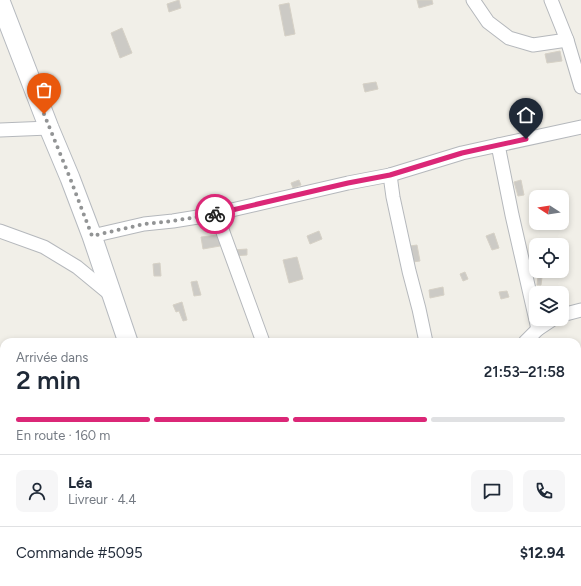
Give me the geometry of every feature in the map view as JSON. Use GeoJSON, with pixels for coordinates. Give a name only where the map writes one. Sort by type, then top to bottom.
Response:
{"type":"FeatureCollection","features":[{"type":"Feature","properties":{"kind":"street"},"geometry":{"type":"LineString","coordinates":[[473,0],[488,22],[509,38],[533,45],[572,47]]}},
{"type":"Feature","properties":{"kind":"street"},"geometry":{"type":"LineString","coordinates":[[551,0],[572,47],[581,87]]}},
{"type":"Feature","properties":{"kind":"street"},"geometry":{"type":"LineString","coordinates":[[0,1],[92,236],[127,338]]}},
{"type":"Feature","properties":{"kind":"street"},"geometry":{"type":"LineString","coordinates":[[92,236],[144,224],[172,221],[216,213],[341,184],[390,175],[462,153],[581,127]]}},
{"type":"Feature","properties":{"kind":"street"},"geometry":{"type":"LineString","coordinates":[[0,130],[49,128]]}},
{"type":"Feature","properties":{"kind":"street"},"geometry":{"type":"LineString","coordinates":[[498,145],[538,329]]}},
{"type":"Feature","properties":{"kind":"street"},"geometry":{"type":"LineString","coordinates":[[390,175],[408,271],[419,309],[425,338]]}},
{"type":"Feature","properties":{"kind":"street"},"geometry":{"type":"LineString","coordinates":[[216,213],[262,338]]}},
{"type":"Feature","properties":{"kind":"street"},"geometry":{"type":"LineString","coordinates":[[0,231],[44,247],[77,267],[112,296]]}},
{"type":"Feature","properties":{"kind":"street"},"geometry":{"type":"LineString","coordinates":[[569,313],[581,310]]}},
{"type":"Feature","properties":{"kind":"street"},"geometry":{"type":"LineString","coordinates":[[529,338],[542,326]]}},
{"type":"Feature","properties":{"kind":"building"},"geometry":{"type":"Polygon","coordinates":[[[179,0],[181,8],[169,12],[167,4],[179,0]]]}},
{"type":"Feature","properties":{"kind":"building"},"geometry":{"type":"Polygon","coordinates":[[[417,0],[432,0],[433,4],[419,8],[417,0]]]}},
{"type":"Feature","properties":{"kind":"building"},"geometry":{"type":"Polygon","coordinates":[[[289,3],[295,34],[285,36],[279,5],[289,3]]]}},
{"type":"Feature","properties":{"kind":"building"},"geometry":{"type":"Polygon","coordinates":[[[122,28],[132,53],[120,58],[111,33],[122,28]]]}},
{"type":"Feature","properties":{"kind":"building"},"geometry":{"type":"Polygon","coordinates":[[[560,51],[562,61],[547,63],[545,54],[560,51]]]}},
{"type":"Feature","properties":{"kind":"building"},"geometry":{"type":"Polygon","coordinates":[[[376,82],[378,89],[365,92],[363,84],[376,82]]]}},
{"type":"Feature","properties":{"kind":"building"},"geometry":{"type":"Polygon","coordinates":[[[299,180],[301,185],[293,188],[291,183],[299,180]]]}},
{"type":"Feature","properties":{"kind":"building"},"geometry":{"type":"Polygon","coordinates":[[[521,180],[524,195],[518,196],[514,182],[521,180]]]}},
{"type":"Feature","properties":{"kind":"building"},"geometry":{"type":"Polygon","coordinates":[[[319,231],[322,239],[310,244],[307,236],[319,231]]]}},
{"type":"Feature","properties":{"kind":"building"},"geometry":{"type":"Polygon","coordinates":[[[494,233],[499,248],[492,250],[486,236],[494,233]]]}},
{"type":"Feature","properties":{"kind":"building"},"geometry":{"type":"Polygon","coordinates":[[[218,235],[220,246],[203,249],[201,237],[218,235]]]}},
{"type":"Feature","properties":{"kind":"building"},"geometry":{"type":"Polygon","coordinates":[[[417,245],[420,261],[413,262],[410,246],[417,245]]]}},
{"type":"Feature","properties":{"kind":"building"},"geometry":{"type":"Polygon","coordinates":[[[247,249],[247,255],[233,256],[233,250],[247,249]]]}},
{"type":"Feature","properties":{"kind":"building"},"geometry":{"type":"Polygon","coordinates":[[[297,257],[303,279],[289,283],[283,260],[297,257]]]}},
{"type":"Feature","properties":{"kind":"building"},"geometry":{"type":"Polygon","coordinates":[[[160,263],[161,276],[154,276],[153,264],[160,263]]]}},
{"type":"Feature","properties":{"kind":"building"},"geometry":{"type":"Polygon","coordinates":[[[465,272],[468,279],[463,281],[460,274],[465,272]]]}},
{"type":"Feature","properties":{"kind":"building"},"geometry":{"type":"Polygon","coordinates":[[[538,278],[542,278],[541,285],[537,285],[538,278]]]}},
{"type":"Feature","properties":{"kind":"building"},"geometry":{"type":"Polygon","coordinates":[[[197,281],[201,295],[194,296],[191,282],[197,281]]]}},
{"type":"Feature","properties":{"kind":"building"},"geometry":{"type":"Polygon","coordinates":[[[443,287],[444,295],[430,298],[429,290],[443,287]]]}},
{"type":"Feature","properties":{"kind":"building"},"geometry":{"type":"Polygon","coordinates":[[[507,291],[509,297],[501,299],[499,292],[507,291]]]}},
{"type":"Feature","properties":{"kind":"building"},"geometry":{"type":"Polygon","coordinates":[[[182,302],[187,320],[183,321],[179,311],[176,312],[173,305],[182,302]]]}},
{"type":"Feature","properties":{"kind":"way so far"},"geometry":{"type":"LineString","coordinates":[[44,114],[92,236],[144,224],[215,214]]}},
{"type":"Feature","properties":{"kind":"route"},"geometry":{"type":"LineString","coordinates":[[215,214],[293,195],[390,175],[462,153],[526,139]]}}]}
